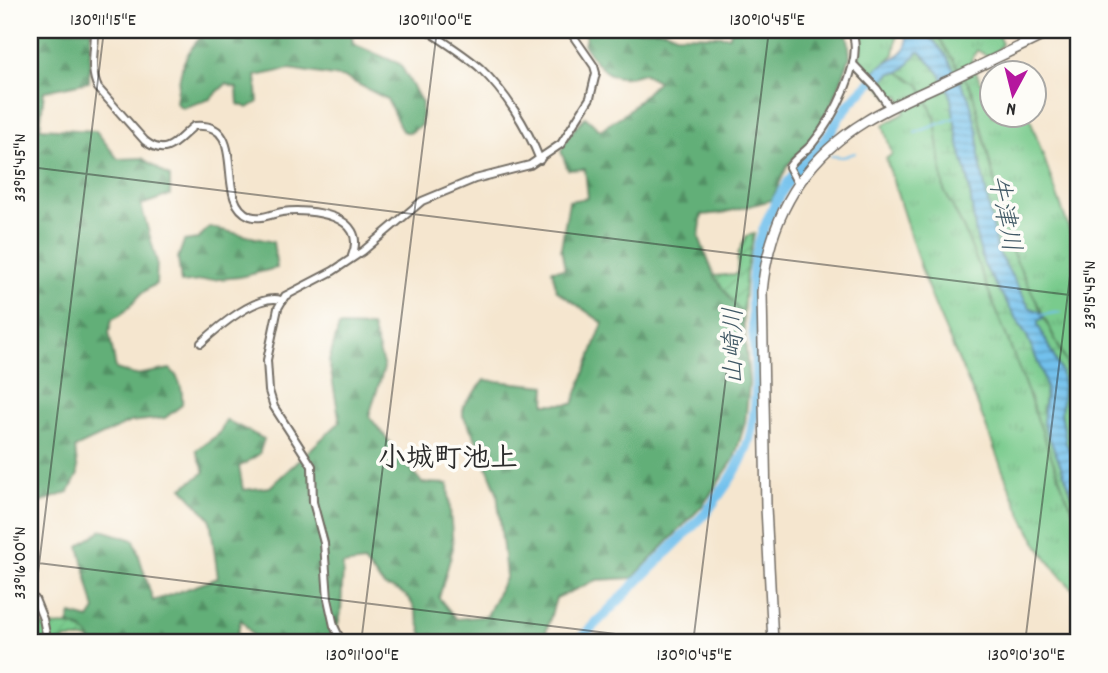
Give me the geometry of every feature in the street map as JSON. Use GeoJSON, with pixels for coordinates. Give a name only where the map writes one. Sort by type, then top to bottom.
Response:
{"type":"FeatureCollection","features":[{"type":"Feature","properties":{"kind":"street"},"geometry":{"type":"LineString","coordinates":[[95,30],[93,78],[104,97],[145,141],[151,146],[163,148],[174,145],[194,127],[211,127],[218,130],[226,145],[234,194],[241,211],[253,217],[290,212],[339,219],[350,226],[355,236],[356,248],[352,258]]}},
{"type":"Feature","properties":{"kind":"street"},"geometry":{"type":"LineString","coordinates":[[426,30],[488,77],[530,136],[540,160]]}},
{"type":"Feature","properties":{"kind":"street"},"geometry":{"type":"LineString","coordinates":[[201,342],[256,304],[271,298],[281,300],[333,271],[380,237],[407,211],[422,201],[475,179],[515,170],[540,160],[561,144],[586,106],[596,73],[569,30]]}},
{"type":"Feature","properties":{"kind":"street"},"geometry":{"type":"LineString","coordinates":[[797,181],[790,165],[824,126],[853,64],[856,46],[851,30]]}},
{"type":"Feature","properties":{"kind":"street"},"geometry":{"type":"LineString","coordinates":[[773,643],[765,480],[762,292],[765,265],[776,224],[797,181],[843,136],[890,108],[1054,30]]}},
{"type":"Feature","properties":{"kind":"street"},"geometry":{"type":"LineString","coordinates":[[853,64],[867,77],[890,108]]}},
{"type":"Feature","properties":{"kind":"street"},"geometry":{"type":"LineString","coordinates":[[281,300],[267,360],[269,391],[274,407],[312,466],[313,502],[324,543],[328,599],[334,626],[342,643]]}},
{"type":"Feature","properties":{"kind":"street"},"geometry":{"type":"LineString","coordinates":[[30,601],[35,599],[48,643]]}},
{"type":"Feature","properties":{"kind":"green space"},"geometry":{"type":"Polygon","coordinates":[[[30,30],[91,30],[89,82],[44,91],[40,128],[96,131],[118,159],[142,158],[170,177],[170,195],[141,205],[157,262],[156,284],[112,319],[109,332],[116,369],[135,375],[170,369],[182,390],[182,405],[165,418],[130,422],[75,448],[78,474],[69,492],[38,503],[30,518],[30,30]]]}},
{"type":"Feature","properties":{"kind":"green space"},"geometry":{"type":"Polygon","coordinates":[[[208,30],[351,30],[353,44],[400,64],[422,103],[421,125],[410,133],[402,131],[387,99],[346,78],[290,69],[256,76],[258,102],[248,108],[238,104],[237,88],[226,84],[210,99],[182,108],[176,103],[184,63],[193,46],[208,30]]]}},
{"type":"Feature","properties":{"kind":"green space"},"geometry":{"type":"Polygon","coordinates":[[[587,30],[665,30],[676,35],[729,36],[732,30],[844,30],[848,37],[850,57],[834,100],[814,136],[787,166],[772,200],[723,213],[702,215],[699,237],[714,275],[743,316],[749,383],[745,423],[734,459],[703,505],[633,578],[597,580],[556,598],[543,643],[426,643],[410,600],[404,594],[385,587],[364,562],[343,565],[341,613],[333,643],[258,643],[241,619],[235,643],[91,643],[82,629],[68,624],[71,614],[89,619],[95,610],[79,546],[102,530],[134,540],[153,601],[218,578],[210,518],[182,488],[205,472],[196,450],[219,434],[226,420],[264,439],[259,454],[239,467],[243,490],[270,487],[340,422],[329,361],[339,326],[372,327],[384,368],[369,416],[422,483],[448,484],[453,548],[439,598],[456,619],[487,616],[506,576],[497,492],[474,435],[463,416],[463,406],[485,380],[546,386],[545,404],[573,404],[603,323],[557,291],[552,270],[565,269],[561,248],[569,201],[588,198],[585,169],[568,170],[561,151],[569,135],[585,117],[600,130],[627,112],[658,81],[643,73],[623,77],[602,69],[584,46],[587,30]]]}},
{"type":"Feature","properties":{"kind":"green space"},"geometry":{"type":"Polygon","coordinates":[[[855,30],[893,30],[897,35],[894,54],[870,77],[857,64],[862,47],[855,30]]]}},
{"type":"Feature","properties":{"kind":"green space"},"geometry":{"type":"Polygon","coordinates":[[[924,30],[934,30],[972,90],[978,114],[978,130],[982,130],[1012,252],[1066,362],[1070,434],[1078,454],[1078,471],[1066,443],[1061,413],[1061,371],[1038,325],[1042,318],[1040,312],[1029,307],[997,250],[979,157],[978,133],[946,55],[924,30]]]}},
{"type":"Feature","properties":{"kind":"green space"},"geometry":{"type":"Polygon","coordinates":[[[934,30],[996,30],[1002,44],[997,51],[987,56],[977,50],[971,60],[978,76],[978,114],[972,90],[934,30]]]}},
{"type":"Feature","properties":{"kind":"green space"},"geometry":{"type":"Polygon","coordinates":[[[917,51],[921,52],[940,74],[950,93],[984,265],[1027,336],[1042,372],[1046,388],[1043,411],[1078,507],[1078,520],[1065,493],[964,229],[944,190],[935,118],[920,85],[899,72],[917,51]]]}},
{"type":"Feature","properties":{"kind":"green space"},"geometry":{"type":"Polygon","coordinates":[[[899,72],[920,85],[935,118],[944,190],[964,229],[1065,493],[1078,520],[1078,594],[1043,554],[1018,507],[919,262],[886,159],[892,154],[883,125],[905,113],[899,95],[891,99],[877,84],[892,73],[899,72]]]}},
{"type":"Feature","properties":{"kind":"green space"},"geometry":{"type":"Polygon","coordinates":[[[982,130],[1034,130],[1078,254],[1078,454],[1070,434],[1066,361],[1012,252],[982,130]]]}},
{"type":"Feature","properties":{"kind":"green space"},"geometry":{"type":"Polygon","coordinates":[[[209,227],[273,242],[277,268],[240,277],[181,283],[178,258],[184,241],[198,239],[209,227]]]}},
{"type":"Feature","properties":{"kind":"green space"},"geometry":{"type":"Polygon","coordinates":[[[754,234],[746,273],[743,316],[714,276],[737,274],[738,254],[746,236],[754,234]]]}},
{"type":"Feature","properties":{"kind":"green space"},"geometry":{"type":"Polygon","coordinates":[[[37,620],[43,627],[75,627],[91,639],[64,639],[63,643],[30,643],[30,622],[37,620]]]}},
{"type":"Feature","properties":{"kind":"water"},"geometry":{"type":"Polygon","coordinates":[[[904,30],[924,30],[946,55],[969,98],[978,133],[979,157],[997,250],[1029,307],[1040,312],[1043,318],[1038,321],[1038,325],[1061,371],[1061,413],[1066,443],[1078,471],[1078,507],[1043,423],[1046,388],[1042,372],[1027,336],[984,265],[950,93],[940,74],[921,52],[918,52],[906,67],[891,73],[877,84],[870,77],[881,65],[903,52],[907,43],[904,30]]]}},
{"type":"Feature","properties":{"kind":"waterway","name":"山崎川"},"geometry":{"type":"LineString","coordinates":[[576,643],[706,513],[736,469],[746,450],[754,419],[756,375],[752,288],[756,253],[764,228],[782,192],[801,165],[829,134],[850,104],[884,71]]}},
{"type":"Feature","properties":{"kind":"waterway"},"geometry":{"type":"LineString","coordinates":[[915,133],[957,117]]}},
{"type":"Feature","properties":{"kind":"waterway"},"geometry":{"type":"LineString","coordinates":[[831,156],[843,157],[855,153]]}},
{"type":"Feature","properties":{"kind":"waterway"},"geometry":{"type":"LineString","coordinates":[[1041,315],[1061,312]]}},
{"type":"Feature","properties":{"kind":"district","name":"小城町池上"},"geometry":{"type":"Point","coordinates":[448,456]}},
{"type":"Feature","properties":{"kind":"water label","name":"牛津川"},"geometry":{"type":"Point","coordinates":[1006,213]}}]}
